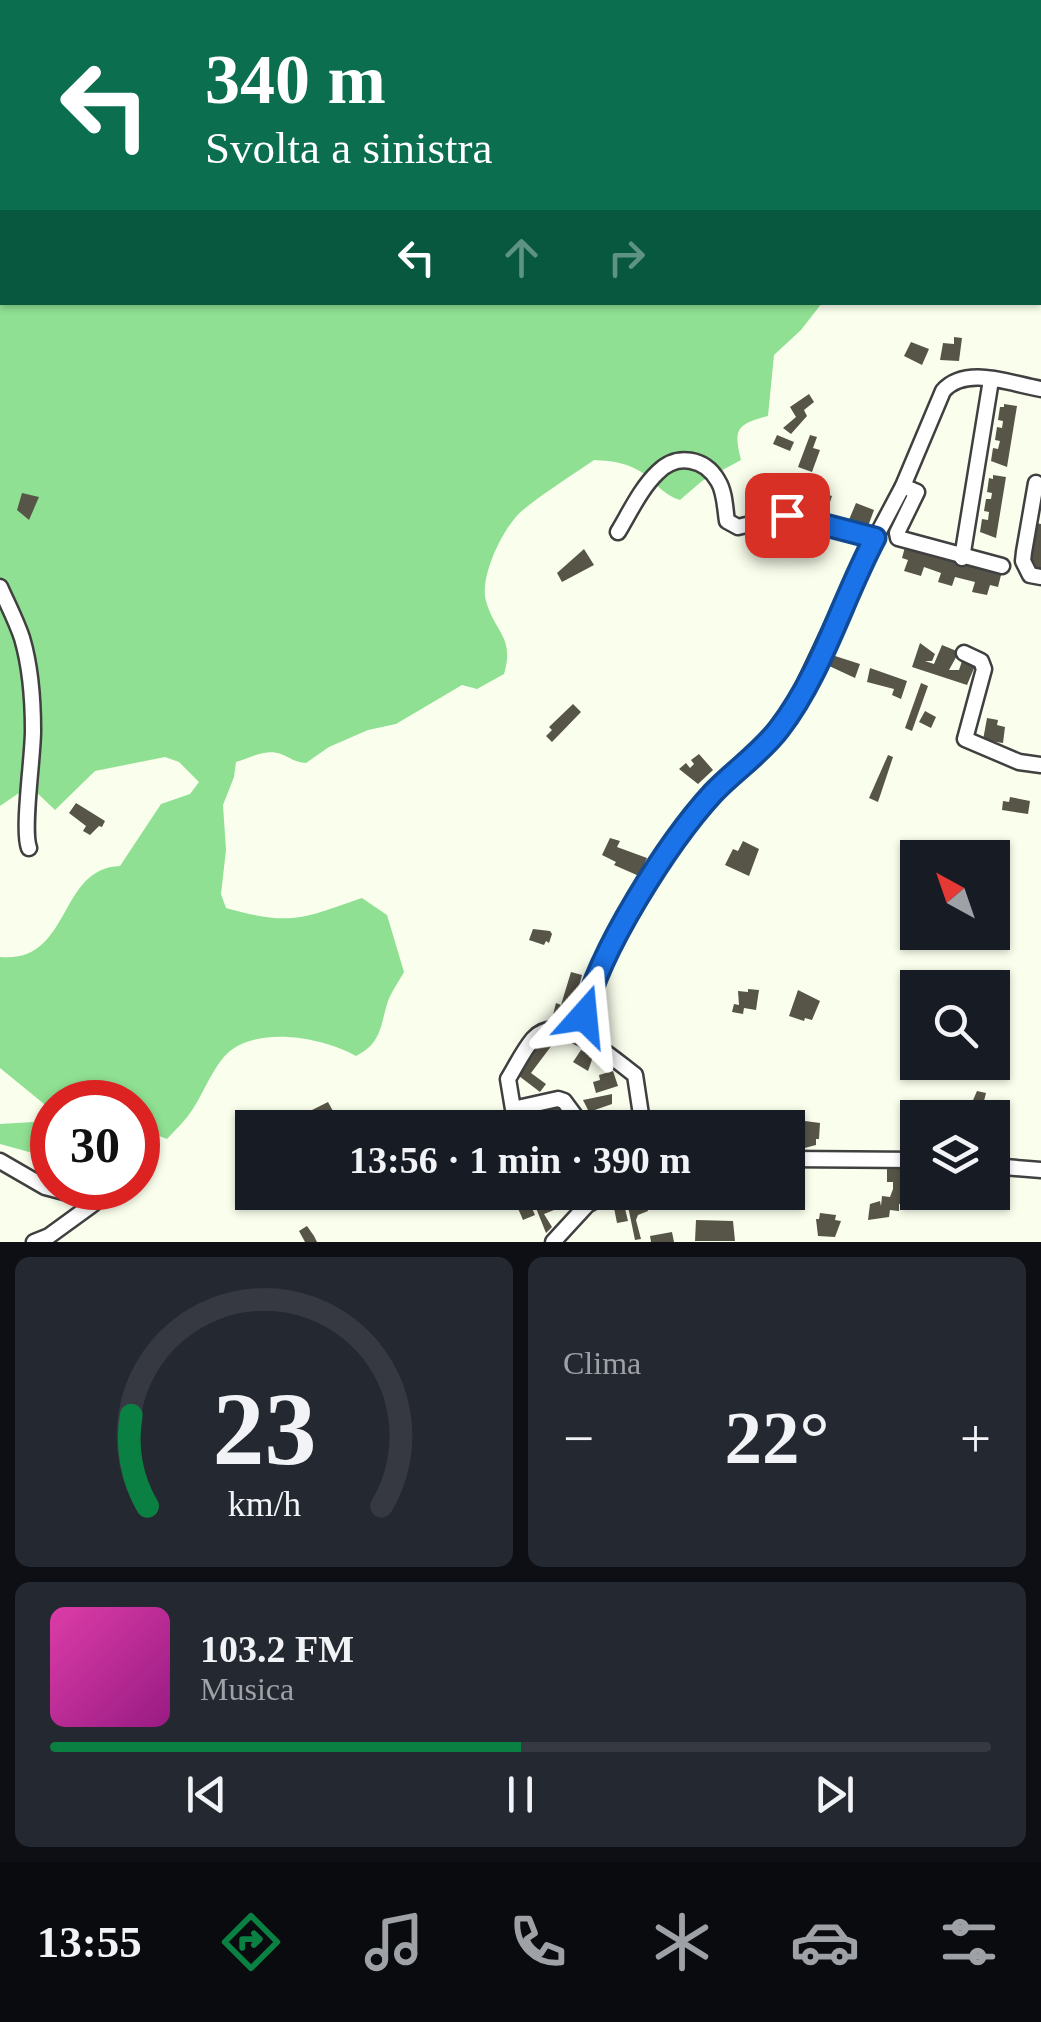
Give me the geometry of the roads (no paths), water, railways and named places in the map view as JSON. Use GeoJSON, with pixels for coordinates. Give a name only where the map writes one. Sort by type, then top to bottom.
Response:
{"type":"FeatureCollection","features":[{"type":"Feature","properties":{"kind":"street"},"geometry":{"type":"LineString","coordinates":[[600,1049],[584,1029],[584,1016],[600,965],[695,814],[778,731],[812,673],[903,486],[943,391],[962,378],[1041,389]]}},
{"type":"Feature","properties":{"kind":"street"},"geometry":{"type":"LineString","coordinates":[[962,558],[991,380]]}},
{"type":"Feature","properties":{"kind":"street"},"geometry":{"type":"LineString","coordinates":[[618,532],[658,471],[680,459],[690,459],[717,479],[731,526],[787,515],[875,538]]}},
{"type":"Feature","properties":{"kind":"street"},"geometry":{"type":"LineString","coordinates":[[1036,483],[1024,561],[1030,575],[1041,577]]}},
{"type":"Feature","properties":{"kind":"street"},"geometry":{"type":"LineString","coordinates":[[903,486],[917,492],[897,532],[898,538],[1002,566]]}},
{"type":"Feature","properties":{"kind":"street"},"geometry":{"type":"LineString","coordinates":[[0,587],[22,640],[30,700],[30,807],[24,836],[29,848]]}},
{"type":"Feature","properties":{"kind":"street"},"geometry":{"type":"LineString","coordinates":[[964,653],[981,661],[984,668],[965,740],[1019,762],[1041,765]]}},
{"type":"Feature","properties":{"kind":"street"},"geometry":{"type":"LineString","coordinates":[[571,1110],[558,1099],[513,1109],[508,1079],[534,1038],[544,1030],[568,1030],[635,1075],[640,1110]]}},
{"type":"Feature","properties":{"kind":"street"},"geometry":{"type":"LineString","coordinates":[[805,1159],[900,1160]]}},
{"type":"Feature","properties":{"kind":"street"},"geometry":{"type":"LineString","coordinates":[[0,1161],[44,1187],[91,1199],[93,1204],[50,1236],[34,1242]]}},
{"type":"Feature","properties":{"kind":"street"},"geometry":{"type":"LineString","coordinates":[[1010,1167],[1041,1170]]}},
{"type":"Feature","properties":{"kind":"street"},"geometry":{"type":"LineString","coordinates":[[552,1242],[582,1210]]}}]}
